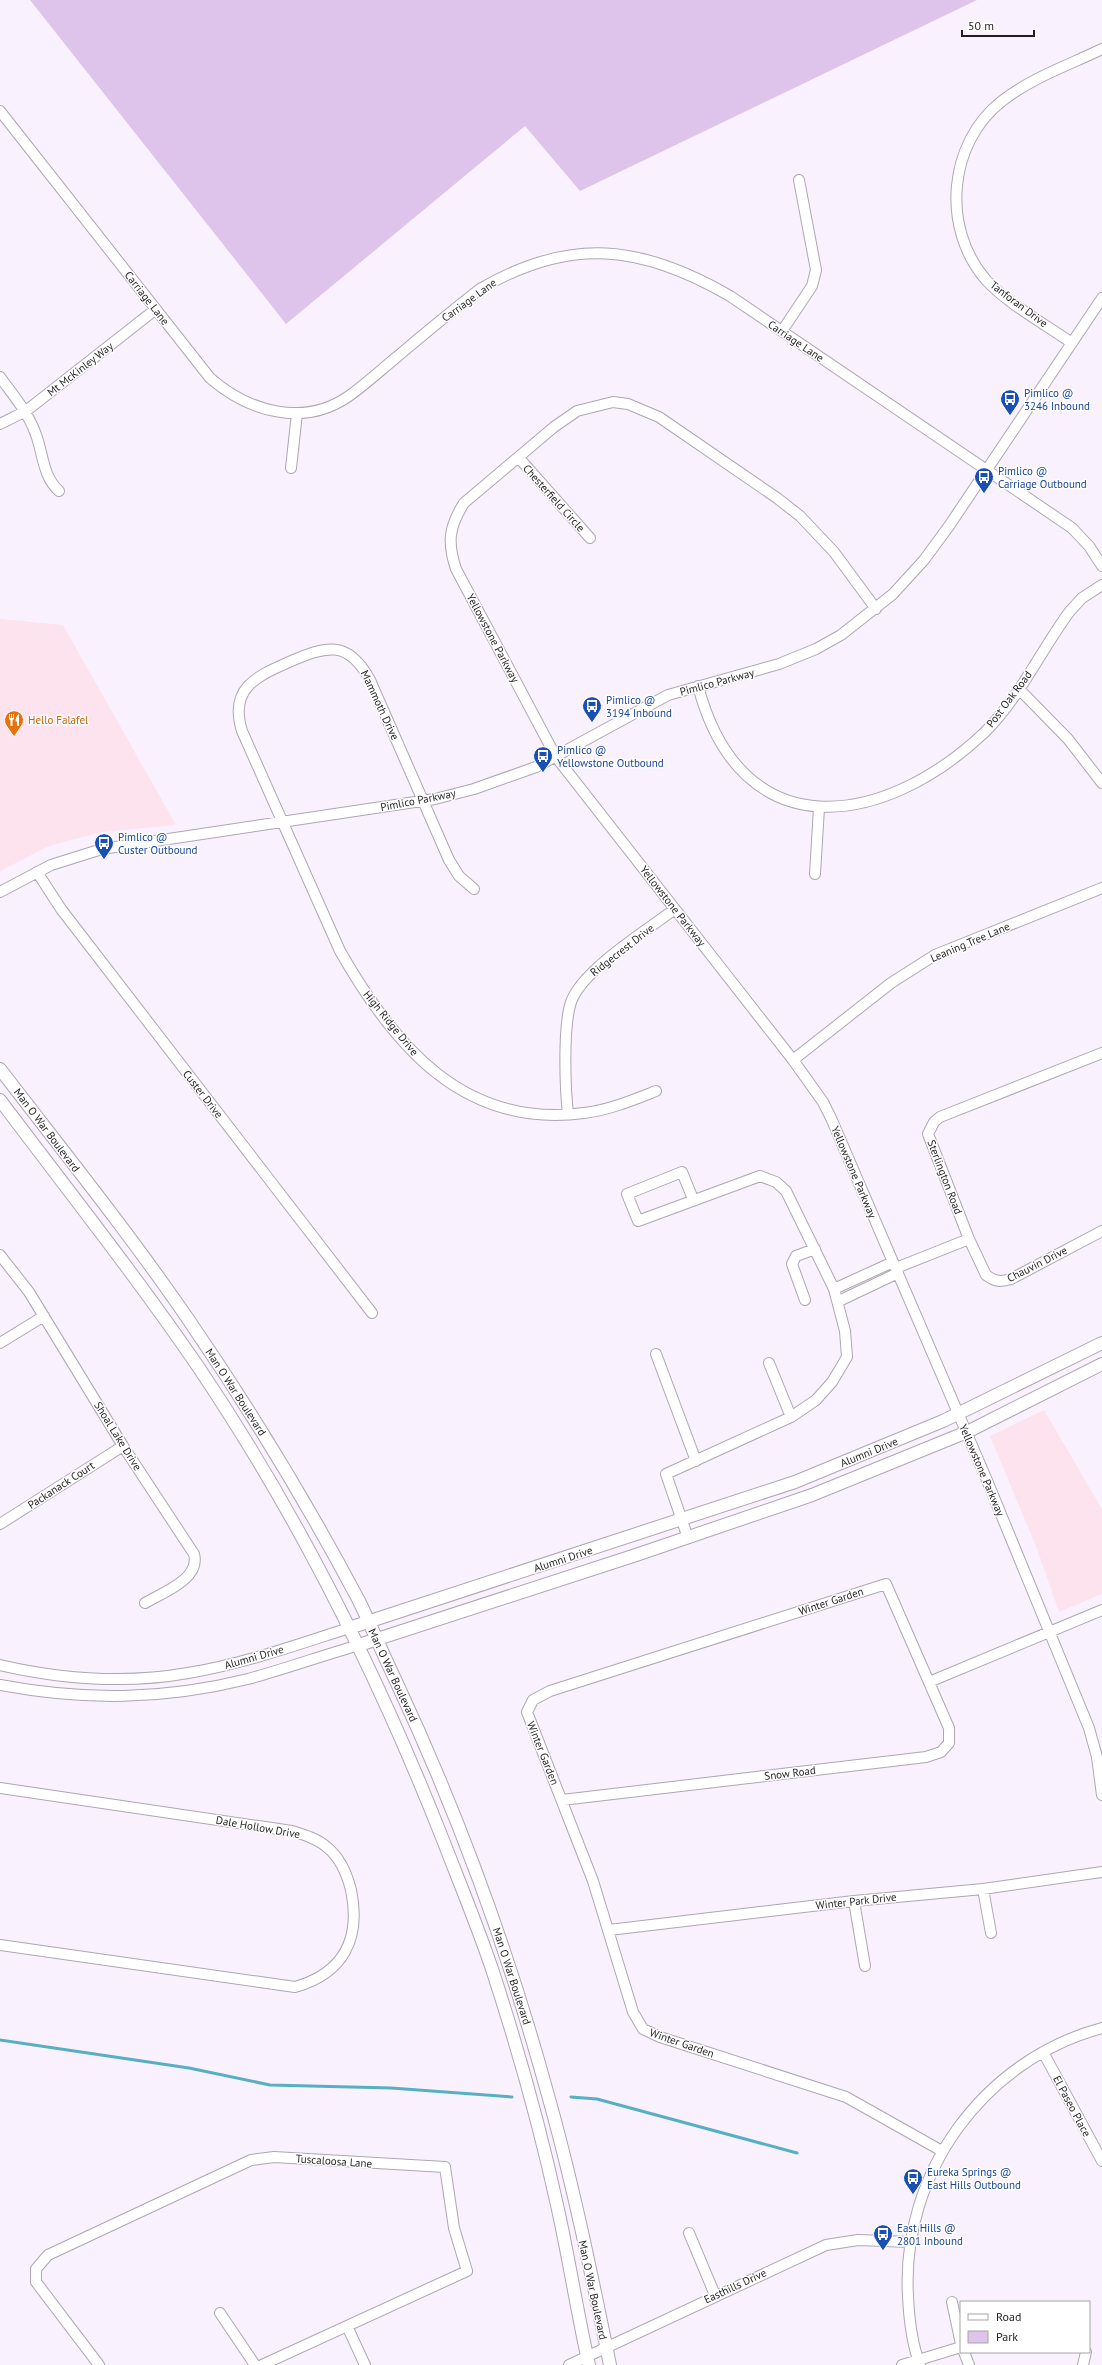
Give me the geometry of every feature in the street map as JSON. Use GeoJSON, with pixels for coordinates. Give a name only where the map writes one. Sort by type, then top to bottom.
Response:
{"type":"FeatureCollection","features":[{"type":"Feature","properties":{"kind":"main road","name":"Man O War Boulevard"},"geometry":{"type":"LineString","coordinates":[[0,1069],[128,1236],[230,1382],[297,1490],[377,1640],[441,1780],[490,1910],[518,1994],[557,2130],[610,2365]]}},
{"type":"Feature","properties":{"kind":"main road","name":"Man O War Boulevard"},"geometry":{"type":"LineString","coordinates":[[0,1100],[146,1292],[198,1367],[253,1453],[291,1518],[359,1645],[424,1793],[494,1975],[534,2109],[556,2198],[588,2361]]}},
{"type":"Feature","properties":{"kind":"main road","name":"Alumni Drive"},"geometry":{"type":"LineString","coordinates":[[349,1628],[795,1482],[877,1450],[959,1414],[1102,1343]]}},
{"type":"Feature","properties":{"kind":"main road","name":"Alumni Drive"},"geometry":{"type":"LineString","coordinates":[[359,1645],[688,1538],[812,1495],[967,1432],[1102,1364]]}},
{"type":"Feature","properties":{"kind":"street","name":"Tanforan Drive"},"geometry":{"type":"LineString","coordinates":[[1072,343],[1003,295],[982,274],[968,252],[957,220],[956,187],[962,159],[970,142],[980,126],[1002,101],[1030,83],[1102,49]]}},
{"type":"Feature","properties":{"kind":"street","name":"Carriage Lane"},"geometry":{"type":"LineString","coordinates":[[0,110],[210,378],[226,392],[254,406],[276,412],[297,413],[328,406],[349,396],[480,289],[511,272],[556,258],[586,254],[634,256],[659,262],[709,284],[782,331],[1072,528],[1089,546],[1102,566]]}},
{"type":"Feature","properties":{"kind":"street"},"geometry":{"type":"LineString","coordinates":[[782,331],[812,286],[816,270],[799,180]]}},
{"type":"Feature","properties":{"kind":"street","name":"Pimlico Parkway"},"geometry":{"type":"LineString","coordinates":[[0,892],[37,872],[58,863],[102,849],[423,801],[474,789],[536,767],[668,695],[752,673],[801,656],[841,635],[876,609],[893,594],[924,560],[1102,298]]}},
{"type":"Feature","properties":{"kind":"street","name":"Mt McKinley Way"},"geometry":{"type":"LineString","coordinates":[[0,424],[26,411],[156,309]]}},
{"type":"Feature","properties":{"kind":"street"},"geometry":{"type":"LineString","coordinates":[[0,378],[26,411],[36,432],[50,481],[59,491]]}},
{"type":"Feature","properties":{"kind":"street","name":"Yellowstone Parkway"},"geometry":{"type":"LineString","coordinates":[[876,609],[834,552],[800,516],[777,498],[672,426],[642,408],[613,402],[577,411],[554,427],[464,503],[457,514],[452,529],[451,552],[456,569],[556,757],[793,1060],[823,1102],[967,1432],[1089,1728],[1096,1756],[1102,1795]]}},
{"type":"Feature","properties":{"kind":"street"},"geometry":{"type":"LineString","coordinates":[[291,468],[297,413]]}},
{"type":"Feature","properties":{"kind":"street","name":"Chesterfield Circle"},"geometry":{"type":"LineString","coordinates":[[519,458],[590,538]]}},
{"type":"Feature","properties":{"kind":"street","name":"Post Oak Road"},"geometry":{"type":"LineString","coordinates":[[698,686],[703,707],[712,727],[723,746],[750,778],[778,798],[805,807],[819,808],[850,806],[873,800],[930,774],[957,756],[985,731],[1018,689],[1070,611],[1082,598],[1102,585]]}},
{"type":"Feature","properties":{"kind":"street","name":"Mammoth Drive"},"geometry":{"type":"LineString","coordinates":[[282,823],[242,731],[238,718],[240,699],[244,690],[262,674],[315,650],[327,648],[347,653],[363,666],[449,860],[460,876],[474,889]]}},
{"type":"Feature","properties":{"kind":"street"},"geometry":{"type":"LineString","coordinates":[[1018,689],[1068,739],[1102,783]]}},
{"type":"Feature","properties":{"kind":"street"},"geometry":{"type":"LineString","coordinates":[[815,874],[819,808]]}},
{"type":"Feature","properties":{"kind":"street","name":"High Ridge Drive"},"geometry":{"type":"LineString","coordinates":[[282,823],[340,952],[352,973],[390,1024],[423,1062],[450,1084],[477,1099],[495,1106],[535,1114],[568,1114],[603,1109],[656,1091]]}},
{"type":"Feature","properties":{"kind":"street","name":"Custer Drive"},"geometry":{"type":"LineString","coordinates":[[37,872],[61,909],[372,1313]]}},
{"type":"Feature","properties":{"kind":"street","name":"Leaning Tree Lane"},"geometry":{"type":"LineString","coordinates":[[793,1060],[891,983],[930,958],[1102,888]]}},
{"type":"Feature","properties":{"kind":"street","name":"Ridgecrest Drive"},"geometry":{"type":"LineString","coordinates":[[568,1114],[566,1094],[567,1021],[571,1001],[579,987],[592,972],[675,909]]}},
{"type":"Feature","properties":{"kind":"street","name":"Sterlington Road"},"geometry":{"type":"LineString","coordinates":[[969,1238],[929,1141],[930,1128],[934,1122],[940,1118],[1102,1053]]}},
{"type":"Feature","properties":{"kind":"street"},"geometry":{"type":"LineString","coordinates":[[688,1538],[666,1474],[791,1417],[816,1400],[832,1382],[847,1357],[839,1301],[786,1191],[776,1182],[760,1176],[693,1199],[638,1221],[627,1194],[682,1172],[693,1199]]}},
{"type":"Feature","properties":{"kind":"street","name":"Chauvin Drive"},"geometry":{"type":"LineString","coordinates":[[969,1238],[986,1275],[1001,1282],[1011,1279],[1102,1231]]}},
{"type":"Feature","properties":{"kind":"street"},"geometry":{"type":"LineString","coordinates":[[834,1289],[896,1268],[969,1238]]}},
{"type":"Feature","properties":{"kind":"street"},"geometry":{"type":"LineString","coordinates":[[805,1300],[792,1264],[796,1256],[815,1249]]}},
{"type":"Feature","properties":{"kind":"street","name":"Shoal Lake Drive"},"geometry":{"type":"LineString","coordinates":[[0,1254],[29,1292],[123,1446],[194,1554],[196,1561],[189,1576],[145,1604]]}},
{"type":"Feature","properties":{"kind":"street"},"geometry":{"type":"LineString","coordinates":[[839,1301],[896,1268]]}},
{"type":"Feature","properties":{"kind":"street"},"geometry":{"type":"LineString","coordinates":[[0,1343],[44,1316]]}},
{"type":"Feature","properties":{"kind":"street"},"geometry":{"type":"LineString","coordinates":[[656,1354],[696,1461]]}},
{"type":"Feature","properties":{"kind":"street"},"geometry":{"type":"LineString","coordinates":[[769,1363],[791,1417]]}},
{"type":"Feature","properties":{"kind":"street","name":"Packanack Court"},"geometry":{"type":"LineString","coordinates":[[0,1524],[123,1446]]}},
{"type":"Feature","properties":{"kind":"street","name":"Winter Garden"},"geometry":{"type":"LineString","coordinates":[[929,1682],[886,1584],[558,1688],[533,1700],[527,1712],[562,1800],[610,1930],[633,2012],[643,2029],[660,2037],[846,2097],[942,2151]]}},
{"type":"Feature","properties":{"kind":"street"},"geometry":{"type":"LineString","coordinates":[[929,1682],[1102,1610]]}},
{"type":"Feature","properties":{"kind":"street","name":"Alumni Drive"},"geometry":{"type":"LineString","coordinates":[[0,1665],[89,1678],[156,1677],[187,1674],[232,1664],[349,1628]]}},
{"type":"Feature","properties":{"kind":"street","name":"Alumni Drive"},"geometry":{"type":"LineString","coordinates":[[0,1685],[67,1696],[141,1696],[213,1686],[247,1679],[359,1645]]}},
{"type":"Feature","properties":{"kind":"street","name":"Snow Road"},"geometry":{"type":"LineString","coordinates":[[562,1800],[935,1755],[946,1747],[950,1734],[929,1682]]}},
{"type":"Feature","properties":{"kind":"street","name":"Dale Hollow Drive"},"geometry":{"type":"LineString","coordinates":[[0,1788],[292,1831],[313,1838],[328,1847],[344,1869],[351,1889],[354,1916],[353,1933],[342,1958],[320,1978],[295,1987],[0,1945]]}},
{"type":"Feature","properties":{"kind":"street","name":"Winter Park Drive"},"geometry":{"type":"LineString","coordinates":[[610,1930],[854,1901],[983,1889],[1102,1872]]}},
{"type":"Feature","properties":{"kind":"street"},"geometry":{"type":"LineString","coordinates":[[983,1889],[991,1933]]}},
{"type":"Feature","properties":{"kind":"street"},"geometry":{"type":"LineString","coordinates":[[854,1901],[865,1966]]}},
{"type":"Feature","properties":{"kind":"street"},"geometry":{"type":"LineString","coordinates":[[919,2362],[908,2306],[910,2242],[922,2197],[942,2151],[964,2118],[987,2093],[1008,2074],[1043,2052],[1072,2038],[1102,2028]]}},
{"type":"Feature","properties":{"kind":"street","name":"El Paseo Place"},"geometry":{"type":"LineString","coordinates":[[1043,2052],[1102,2161]]}},
{"type":"Feature","properties":{"kind":"street","name":"Tuscaloosa Lane"},"geometry":{"type":"LineString","coordinates":[[99,2365],[36,2282],[36,2269],[48,2255],[251,2160],[274,2157],[445,2167],[454,2228],[467,2270],[262,2365]]}},
{"type":"Feature","properties":{"kind":"street"},"geometry":{"type":"LineString","coordinates":[[689,2233],[715,2295]]}},
{"type":"Feature","properties":{"kind":"street","name":"Easthills Drive"},"geometry":{"type":"LineString","coordinates":[[569,2365],[588,2361],[606,2348],[715,2295],[826,2245],[858,2240],[910,2242]]}},
{"type":"Feature","properties":{"kind":"street"},"geometry":{"type":"LineString","coordinates":[[952,2302],[960,2341]]}},
{"type":"Feature","properties":{"kind":"street"},"geometry":{"type":"LineString","coordinates":[[220,2313],[255,2365]]}},
{"type":"Feature","properties":{"kind":"street"},"geometry":{"type":"LineString","coordinates":[[347,2326],[365,2365]]}},
{"type":"Feature","properties":{"kind":"street"},"geometry":{"type":"LineString","coordinates":[[902,2365],[919,2362],[960,2346]]}},
{"type":"Feature","properties":{"kind":"street"},"geometry":{"type":"LineString","coordinates":[[964,2353],[969,2365]]}},
{"type":"Feature","properties":{"kind":"street"},"geometry":{"type":"LineString","coordinates":[[1083,2365],[1086,2353]]}},
{"type":"Feature","properties":{"kind":"shaded area"},"geometry":{"type":"Polygon","coordinates":[[[0,619],[63,625],[176,825],[102,832],[74,839],[47,847],[0,871],[0,619]]]}},
{"type":"Feature","properties":{"kind":"shaded area"},"geometry":{"type":"Polygon","coordinates":[[[1044,1410],[1102,1509],[1102,1594],[1059,1612],[1037,1549],[990,1436],[1044,1410]]]}},
{"type":"Feature","properties":{"kind":"green space"},"geometry":{"type":"Polygon","coordinates":[[[30,0],[977,0],[580,191],[525,126],[286,324],[30,0]]]}},
{"type":"Feature","properties":{"kind":"waterway"},"geometry":{"type":"LineString","coordinates":[[0,2040],[189,2068],[270,2085],[391,2088],[512,2097]]}},
{"type":"Feature","properties":{"kind":"waterway"},"geometry":{"type":"LineString","coordinates":[[571,2097],[597,2099],[797,2153]]}},
{"type":"Feature","properties":{"kind":"place","name":"Pimlico @ 3246 Inbound"},"geometry":{"type":"Point","coordinates":[1010,416]}},
{"type":"Feature","properties":{"kind":"place","name":"Pimlico @ Carriage Outbound"},"geometry":{"type":"Point","coordinates":[984,494]}},
{"type":"Feature","properties":{"kind":"place","name":"Pimlico @ 3194 Inbound"},"geometry":{"type":"Point","coordinates":[592,723]}},
{"type":"Feature","properties":{"kind":"place","name":"Hello Falafel"},"geometry":{"type":"Point","coordinates":[14,737]}},
{"type":"Feature","properties":{"kind":"place","name":"Pimlico @ Yellowstone Outbound"},"geometry":{"type":"Point","coordinates":[543,773]}},
{"type":"Feature","properties":{"kind":"place","name":"Pimlico @ Custer Outbound"},"geometry":{"type":"Point","coordinates":[104,860]}},
{"type":"Feature","properties":{"kind":"place","name":"Eureka Springs @ East Hills Outbound"},"geometry":{"type":"Point","coordinates":[913,2195]}},
{"type":"Feature","properties":{"kind":"place","name":"East Hills @ 2801 Inbound"},"geometry":{"type":"Point","coordinates":[883,2251]}}]}
